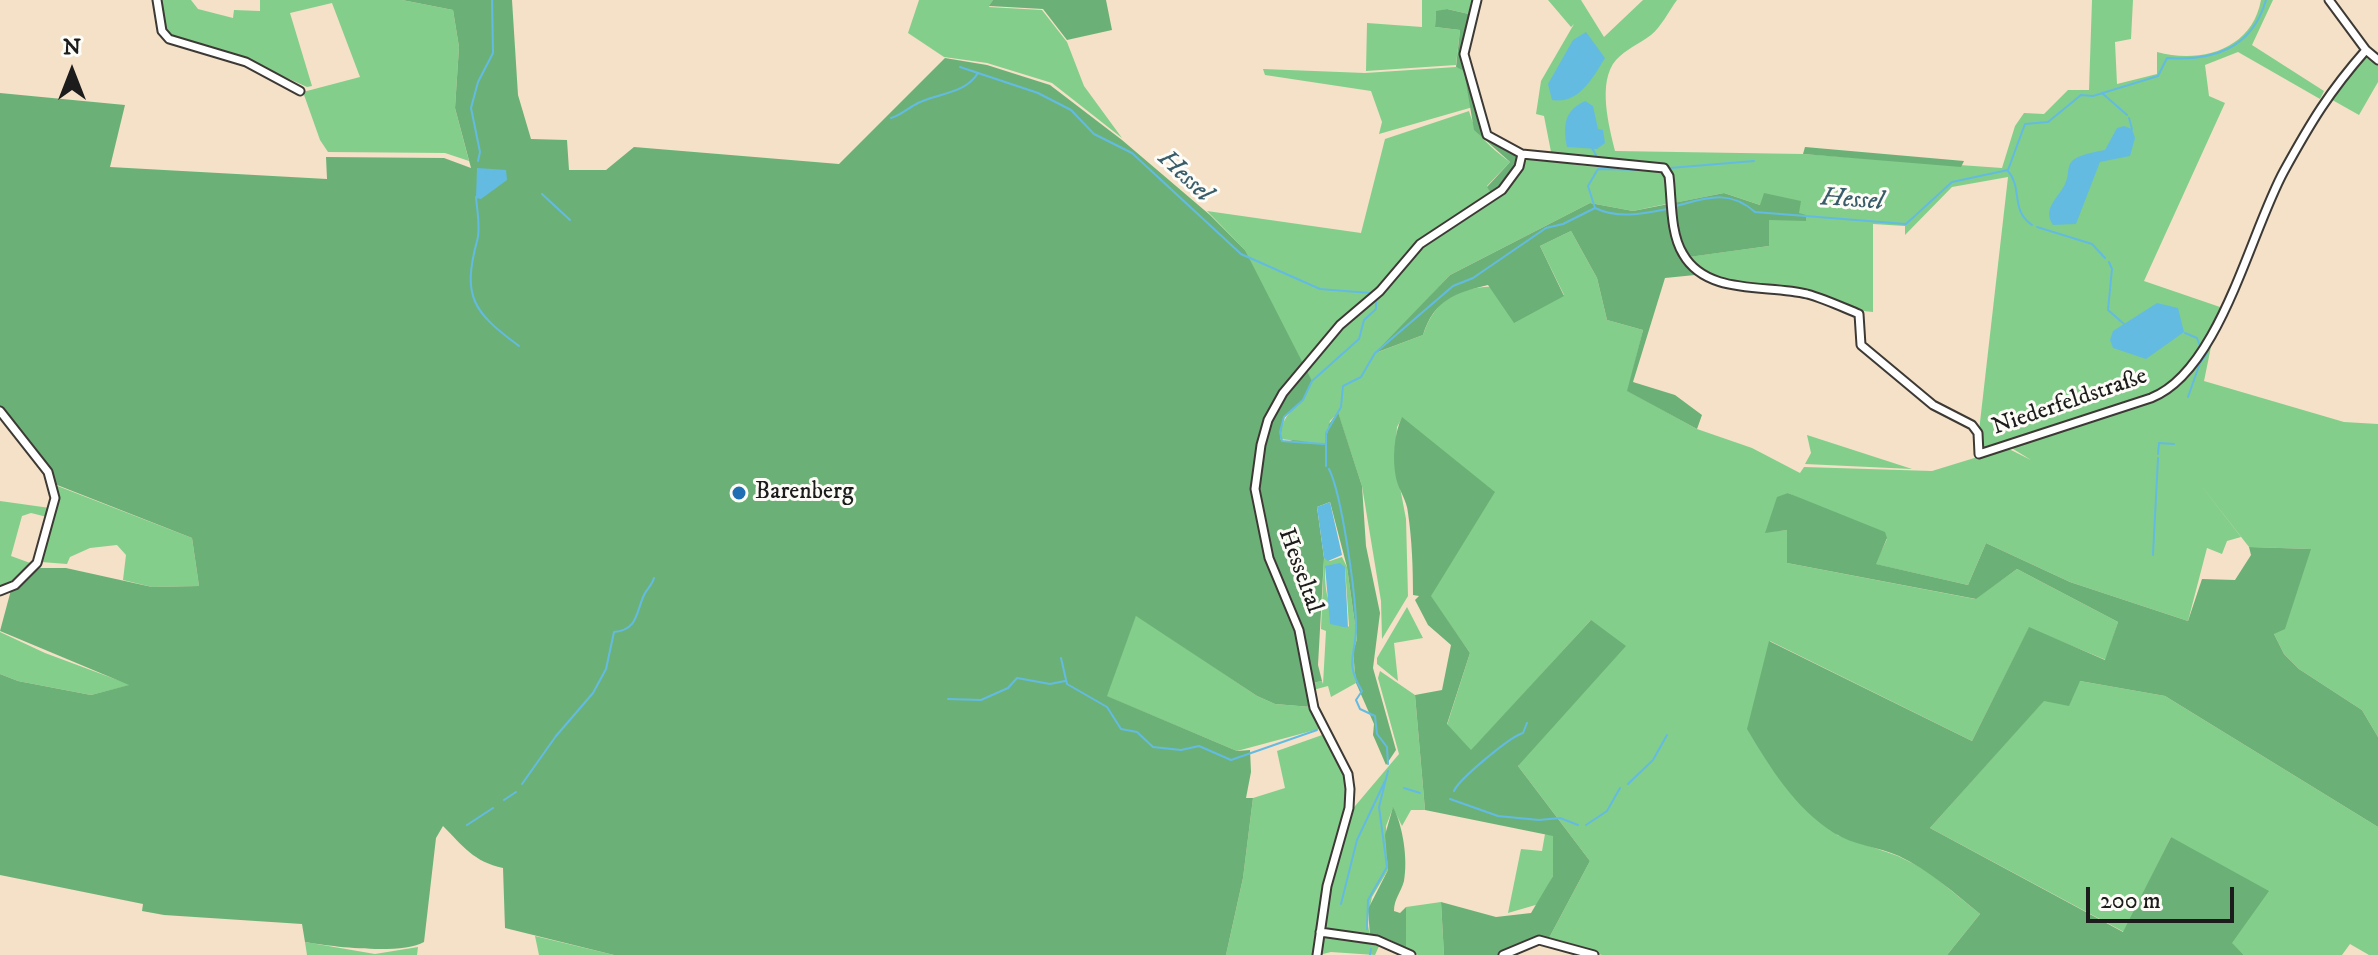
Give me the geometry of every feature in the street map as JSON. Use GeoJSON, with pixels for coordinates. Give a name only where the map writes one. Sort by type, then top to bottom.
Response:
{"type":"FeatureCollection","features":[{"type":"Feature","properties":{"kind":"street"},"geometry":{"type":"LineString","coordinates":[[157,0],[162,31],[169,39],[246,62],[300,91]]}},
{"type":"Feature","properties":{"kind":"street"},"geometry":{"type":"LineString","coordinates":[[1477,0],[1468,25],[1464,54],[1481,125],[1492,138],[1522,154]]}},
{"type":"Feature","properties":{"kind":"street"},"geometry":{"type":"LineString","coordinates":[[2329,0],[2366,50],[2378,60]]}},
{"type":"Feature","properties":{"kind":"street","name":"Niederfeldstraße"},"geometry":{"type":"LineString","coordinates":[[1522,154],[1664,168],[1669,176],[1674,225],[1683,255],[1703,276],[1730,284],[1808,294],[1859,314],[1861,345],[1933,405],[1972,425],[1978,433],[1979,454],[2162,394],[2176,384],[2215,333],[2259,222],[2315,113],[2366,50]]}},
{"type":"Feature","properties":{"kind":"street","name":"Hesseltal"},"geometry":{"type":"LineString","coordinates":[[1317,955],[1327,886],[1349,808],[1350,789],[1348,774],[1314,708],[1299,630],[1269,558],[1255,489],[1261,445],[1268,420],[1283,393],[1340,325],[1380,291],[1420,244],[1490,201],[1512,178],[1522,154]]}},
{"type":"Feature","properties":{"kind":"street"},"geometry":{"type":"LineString","coordinates":[[0,411],[48,472],[55,498],[37,563],[15,585],[0,591]]}},
{"type":"Feature","properties":{"kind":"street"},"geometry":{"type":"LineString","coordinates":[[1320,932],[1377,940],[1411,955]]}},
{"type":"Feature","properties":{"kind":"street"},"geometry":{"type":"LineString","coordinates":[[1503,955],[1529,942],[1549,940],[1594,955]]}},
{"type":"Feature","properties":{"kind":"green space"},"geometry":{"type":"Polygon","coordinates":[[[160,0],[191,0],[198,9],[233,18],[234,10],[260,11],[260,0],[402,0],[453,10],[459,47],[455,108],[469,161],[445,153],[328,152],[320,140],[303,92],[360,77],[332,3],[290,13],[312,86],[307,87],[247,60],[169,36],[164,31],[160,0]]]}},
{"type":"Feature","properties":{"kind":"green space"},"geometry":{"type":"Polygon","coordinates":[[[402,0],[512,0],[518,95],[531,139],[567,140],[569,170],[606,170],[634,147],[839,164],[945,58],[987,65],[1050,85],[1122,140],[1210,215],[1245,250],[1312,381],[1303,400],[1284,417],[1280,439],[1325,444],[1329,424],[1338,412],[1362,486],[1366,546],[1380,613],[1373,668],[1396,750],[1386,765],[1373,735],[1374,724],[1356,683],[1353,652],[1357,639],[1347,567],[1330,502],[1317,507],[1324,558],[1318,665],[1322,681],[1307,684],[1311,707],[1275,704],[1257,696],[1136,616],[1107,696],[1237,751],[1250,750],[1251,772],[1246,798],[1253,798],[1243,878],[1226,955],[614,955],[505,928],[503,868],[477,857],[443,826],[436,838],[424,942],[400,948],[349,948],[305,942],[302,924],[164,915],[142,911],[143,904],[0,875],[0,674],[18,681],[91,695],[129,685],[0,631],[11,590],[40,568],[66,568],[152,587],[199,586],[192,538],[52,483],[0,415],[0,93],[125,105],[110,167],[327,179],[326,157],[444,158],[471,168],[455,108],[459,47],[453,10],[402,0]]]}},
{"type":"Feature","properties":{"kind":"green space"},"geometry":{"type":"Polygon","coordinates":[[[919,0],[993,0],[989,7],[1042,10],[1067,42],[1084,86],[1122,138],[1052,83],[987,63],[944,57],[908,33],[919,0]]]}},
{"type":"Feature","properties":{"kind":"green space"},"geometry":{"type":"Polygon","coordinates":[[[993,0],[1106,0],[1112,30],[1067,40],[1043,9],[989,6],[993,0]]]}},
{"type":"Feature","properties":{"kind":"green space"},"geometry":{"type":"Polygon","coordinates":[[[1422,0],[1474,0],[1469,14],[1447,9],[1436,12],[1435,27],[1460,30],[1456,65],[1366,71],[1367,23],[1422,27],[1422,0]]]}},
{"type":"Feature","properties":{"kind":"green space"},"geometry":{"type":"Polygon","coordinates":[[[1548,0],[1581,0],[1604,37],[1643,0],[1677,0],[1655,32],[1620,56],[1610,69],[1606,104],[1615,151],[1803,154],[2002,168],[2015,126],[2024,113],[2044,114],[2068,90],[2089,90],[2092,0],[2133,0],[2131,39],[2115,42],[2117,84],[2157,74],[2157,52],[2190,56],[2206,54],[2235,42],[2256,17],[2261,0],[2273,0],[2252,45],[2324,91],[2320,99],[2238,52],[2205,65],[2209,96],[2225,103],[2144,281],[2220,307],[2211,336],[2164,391],[1986,450],[1980,446],[1979,431],[2008,177],[1952,187],[1905,235],[1905,226],[1873,224],[1873,312],[1802,292],[1749,286],[1717,277],[1688,257],[1769,246],[1760,205],[1724,193],[1674,203],[1670,170],[1665,166],[1552,157],[1544,116],[1536,114],[1541,81],[1574,24],[1571,27],[1548,0]]]}},
{"type":"Feature","properties":{"kind":"green space"},"geometry":{"type":"Polygon","coordinates":[[[1447,9],[1469,14],[1462,54],[1482,131],[1518,155],[1511,174],[1492,195],[1487,187],[1510,162],[1474,130],[1464,71],[1456,67],[1460,30],[1435,27],[1436,11],[1447,9]]]}},
{"type":"Feature","properties":{"kind":"green space"},"geometry":{"type":"Polygon","coordinates":[[[2364,57],[2378,63],[2378,82],[2359,115],[2327,97],[2364,57]]]}},
{"type":"Feature","properties":{"kind":"green space"},"geometry":{"type":"Polygon","coordinates":[[[1456,67],[1464,70],[1473,107],[1379,134],[1382,122],[1371,91],[1265,75],[1263,69],[1365,73],[1456,67]]]}},
{"type":"Feature","properties":{"kind":"green space"},"geometry":{"type":"Polygon","coordinates":[[[1469,111],[1485,140],[1510,162],[1487,186],[1492,195],[1415,244],[1367,299],[1426,244],[1497,198],[1520,173],[1528,157],[1585,166],[1661,170],[1666,176],[1671,203],[1633,211],[1590,203],[1450,275],[1378,352],[1423,335],[1433,314],[1447,300],[1463,291],[1501,287],[1564,295],[1540,246],[1571,231],[1597,278],[1607,320],[1643,330],[1628,391],[1697,429],[1752,448],[1800,473],[1804,467],[1932,471],[2007,448],[2031,460],[2010,447],[2170,393],[2212,342],[2204,381],[2344,422],[2378,424],[2378,737],[2362,710],[2299,669],[2284,654],[2274,634],[2310,549],[2249,547],[2193,475],[2241,537],[2227,541],[2222,554],[2207,548],[2188,621],[2070,582],[1986,543],[1968,585],[1875,564],[1887,539],[1788,493],[1766,532],[1787,530],[1787,563],[1975,599],[2017,569],[2118,622],[2106,660],[2029,628],[1972,741],[1770,641],[1837,835],[1898,856],[1926,870],[1980,914],[1947,955],[1602,955],[1549,938],[1590,861],[1518,766],[1591,620],[1471,751],[1447,725],[1470,653],[1430,596],[1494,492],[1402,418],[1397,427],[1395,461],[1406,519],[1408,596],[1382,639],[1381,601],[1362,486],[1338,413],[1330,421],[1325,444],[1280,439],[1283,423],[1308,386],[1245,250],[1207,211],[1361,233],[1385,139],[1469,111]]]}},
{"type":"Feature","properties":{"kind":"green space"},"geometry":{"type":"Polygon","coordinates":[[[1805,147],[1964,161],[1961,167],[1803,154],[1805,147]]]}},
{"type":"Feature","properties":{"kind":"green space"},"geometry":{"type":"Polygon","coordinates":[[[1724,193],[1760,205],[1764,193],[1801,201],[1799,213],[1806,215],[1806,221],[1769,220],[1769,246],[1689,257],[1695,275],[1665,278],[1633,382],[1675,395],[1702,415],[1697,429],[1627,391],[1643,330],[1607,320],[1597,278],[1571,231],[1540,246],[1564,296],[1514,323],[1488,285],[1476,288],[1456,295],[1440,306],[1423,335],[1375,353],[1450,275],[1590,203],[1633,211],[1724,193]]]}},
{"type":"Feature","properties":{"kind":"green space"},"geometry":{"type":"Polygon","coordinates":[[[1402,417],[1495,492],[1431,596],[1470,653],[1447,724],[1471,750],[1591,620],[1626,646],[1518,766],[1590,861],[1549,938],[1530,939],[1498,955],[1444,955],[1441,902],[1496,917],[1531,913],[1553,876],[1553,836],[1425,810],[1415,695],[1442,690],[1451,645],[1428,625],[1415,600],[1419,596],[1413,595],[1408,513],[1394,463],[1402,417]]]}},
{"type":"Feature","properties":{"kind":"green space"},"geometry":{"type":"Polygon","coordinates":[[[1807,435],[1912,469],[1805,464],[1811,453],[1807,435]]]}},
{"type":"Feature","properties":{"kind":"green space"},"geometry":{"type":"Polygon","coordinates":[[[55,485],[192,538],[199,586],[152,587],[123,580],[126,555],[117,545],[90,548],[70,557],[67,564],[41,562],[55,485]]]}},
{"type":"Feature","properties":{"kind":"green space"},"geometry":{"type":"Polygon","coordinates":[[[1788,493],[1885,532],[1887,538],[1876,564],[1968,585],[1986,543],[2070,582],[2188,621],[2202,579],[2235,580],[2251,555],[2249,547],[2311,549],[2285,629],[2274,634],[2284,654],[2299,669],[2362,710],[2378,737],[2378,827],[2165,696],[2080,681],[2069,706],[2044,701],[1930,828],[2123,932],[2171,837],[2269,891],[2232,943],[2244,955],[1947,955],[1980,914],[1921,868],[1891,853],[1841,837],[1820,823],[1784,786],[1747,729],[1769,641],[1972,741],[2029,627],[2105,660],[2118,622],[2017,569],[1976,599],[1787,563],[1787,530],[1765,533],[1777,497],[1788,493]]]}},
{"type":"Feature","properties":{"kind":"green space"},"geometry":{"type":"Polygon","coordinates":[[[0,501],[50,508],[47,517],[31,513],[22,516],[11,556],[33,564],[23,576],[0,589],[0,501]]]}},
{"type":"Feature","properties":{"kind":"green space"},"geometry":{"type":"Polygon","coordinates":[[[1342,557],[1347,567],[1357,639],[1353,652],[1356,683],[1331,697],[1328,686],[1313,690],[1312,683],[1322,681],[1323,684],[1326,631],[1321,629],[1324,558],[1330,561],[1342,557]],[[1345,567],[1325,568],[1329,601],[1347,628],[1345,567]]]}},
{"type":"Feature","properties":{"kind":"green space"},"geometry":{"type":"Polygon","coordinates":[[[1407,607],[1423,638],[1394,643],[1398,681],[1377,664],[1377,658],[1407,607]]]}},
{"type":"Feature","properties":{"kind":"green space"},"geometry":{"type":"Polygon","coordinates":[[[1136,615],[1257,696],[1275,704],[1311,707],[1319,729],[1237,751],[1106,696],[1136,615]]]}},
{"type":"Feature","properties":{"kind":"green space"},"geometry":{"type":"Polygon","coordinates":[[[0,632],[45,653],[131,685],[91,695],[18,681],[0,674],[0,632]]]}},
{"type":"Feature","properties":{"kind":"green space"},"geometry":{"type":"Polygon","coordinates":[[[1380,671],[1415,695],[1425,810],[1411,810],[1402,826],[1393,808],[1386,826],[1388,870],[1372,897],[1367,920],[1370,936],[1331,931],[1323,926],[1329,886],[1350,812],[1399,754],[1378,678],[1380,671]]]}},
{"type":"Feature","properties":{"kind":"green space"},"geometry":{"type":"Polygon","coordinates":[[[2080,681],[2165,696],[2378,827],[2378,955],[2369,955],[2350,944],[2342,955],[2244,955],[2232,944],[2171,837],[2124,932],[1930,828],[2044,700],[2080,681]]]}},
{"type":"Feature","properties":{"kind":"green space"},"geometry":{"type":"Polygon","coordinates":[[[1322,735],[1344,774],[1348,793],[1325,886],[1313,955],[1226,955],[1243,878],[1253,798],[1285,788],[1277,751],[1322,735]]]}},
{"type":"Feature","properties":{"kind":"green space"},"geometry":{"type":"Polygon","coordinates":[[[1393,807],[1405,853],[1404,881],[1394,911],[1400,913],[1406,907],[1406,948],[1388,939],[1370,936],[1368,909],[1388,870],[1385,835],[1393,807]]]}},
{"type":"Feature","properties":{"kind":"green space"},"geometry":{"type":"Polygon","coordinates":[[[1545,834],[1553,835],[1553,876],[1539,904],[1508,913],[1521,849],[1542,851],[1545,834]]]}},
{"type":"Feature","properties":{"kind":"green space"},"geometry":{"type":"Polygon","coordinates":[[[1441,902],[1444,955],[1418,955],[1406,948],[1406,907],[1441,902]]]}},
{"type":"Feature","properties":{"kind":"green space"},"geometry":{"type":"Polygon","coordinates":[[[535,936],[614,955],[539,955],[535,936]]]}},
{"type":"Feature","properties":{"kind":"green space"},"geometry":{"type":"Polygon","coordinates":[[[1329,936],[1380,944],[1375,955],[1331,952],[1319,955],[1322,941],[1329,936]]]}},
{"type":"Feature","properties":{"kind":"green space"},"geometry":{"type":"Polygon","coordinates":[[[305,942],[375,954],[418,947],[417,955],[307,955],[305,942]]]}},
{"type":"Feature","properties":{"kind":"water"},"geometry":{"type":"Polygon","coordinates":[[[1586,32],[1605,58],[1577,94],[1552,100],[1548,84],[1573,40],[1586,32]]]}},
{"type":"Feature","properties":{"kind":"water"},"geometry":{"type":"Polygon","coordinates":[[[1585,101],[1593,106],[1598,129],[1603,130],[1605,143],[1597,149],[1567,147],[1565,132],[1569,114],[1585,101]]]}},
{"type":"Feature","properties":{"kind":"water"},"geometry":{"type":"Polygon","coordinates":[[[2124,126],[2132,129],[2135,138],[2130,156],[2100,162],[2076,224],[2053,225],[2049,212],[2065,184],[2071,162],[2105,150],[2117,128],[2124,126]]]}},
{"type":"Feature","properties":{"kind":"water"},"geometry":{"type":"Polygon","coordinates":[[[477,168],[506,170],[507,180],[481,199],[476,198],[477,168]]]}},
{"type":"Feature","properties":{"kind":"water"},"geometry":{"type":"Polygon","coordinates":[[[2157,303],[2178,308],[2184,332],[2146,359],[2113,348],[2110,340],[2113,331],[2157,303]]]}},
{"type":"Feature","properties":{"kind":"water"},"geometry":{"type":"Polygon","coordinates":[[[1330,502],[1342,555],[1328,561],[1324,558],[1317,507],[1330,502]]]}},
{"type":"Feature","properties":{"kind":"water"},"geometry":{"type":"Polygon","coordinates":[[[1340,563],[1345,567],[1348,628],[1330,624],[1325,566],[1340,563]]]}},
{"type":"Feature","properties":{"kind":"waterway"},"geometry":{"type":"LineString","coordinates":[[478,161],[480,152],[471,108],[478,82],[493,53],[492,0]]}},
{"type":"Feature","properties":{"kind":"waterway","name":"Hessel"},"geometry":{"type":"LineString","coordinates":[[1676,206],[1717,197],[1736,200],[1755,212],[1906,224],[1952,182],[2008,170],[2025,124],[2048,122],[2081,95],[2093,96],[2158,76],[2167,58],[2200,57],[2228,48],[2241,41],[2251,30],[2266,0]]}},
{"type":"Feature","properties":{"kind":"waterway","name":"Hessel"},"geometry":{"type":"LineString","coordinates":[[960,67],[978,73]]}},
{"type":"Feature","properties":{"kind":"waterway","name":"Hessel"},"geometry":{"type":"LineString","coordinates":[[891,118],[918,103],[959,89],[978,73],[1038,93],[1071,110],[1094,134],[1132,153],[1241,254],[1320,289],[1370,293]]}},
{"type":"Feature","properties":{"kind":"waterway"},"geometry":{"type":"LineString","coordinates":[[2102,93],[2127,115]]}},
{"type":"Feature","properties":{"kind":"waterway"},"geometry":{"type":"LineString","coordinates":[[2129,118],[2132,129]]}},
{"type":"Feature","properties":{"kind":"waterway","name":"Hessel"},"geometry":{"type":"LineString","coordinates":[[1592,148],[1597,157]]}},
{"type":"Feature","properties":{"kind":"waterway","name":"Hessel"},"geometry":{"type":"LineString","coordinates":[[1670,168],[1754,161]]}},
{"type":"Feature","properties":{"kind":"waterway","name":"Hessel"},"geometry":{"type":"LineString","coordinates":[[1595,208],[1588,186],[1598,169],[1644,170]]}},
{"type":"Feature","properties":{"kind":"waterway"},"geometry":{"type":"LineString","coordinates":[[2008,171],[2015,184],[2021,213],[2032,225]]}},
{"type":"Feature","properties":{"kind":"waterway"},"geometry":{"type":"LineString","coordinates":[[542,194],[570,220]]}},
{"type":"Feature","properties":{"kind":"waterway"},"geometry":{"type":"LineString","coordinates":[[476,197],[479,231],[471,276],[475,302],[491,323],[519,346]]}},
{"type":"Feature","properties":{"kind":"waterway","name":"Hessel"},"geometry":{"type":"LineString","coordinates":[[1326,466],[1326,433],[1341,407],[1343,386],[1361,377],[1375,353],[1453,286],[1473,278],[1546,228],[1563,224],[1595,208],[1621,214],[1667,209]]}},
{"type":"Feature","properties":{"kind":"waterway"},"geometry":{"type":"LineString","coordinates":[[2037,227],[2092,244],[2105,258]]}},
{"type":"Feature","properties":{"kind":"waterway"},"geometry":{"type":"LineString","coordinates":[[2109,262],[2112,269],[2108,310],[2124,324]]}},
{"type":"Feature","properties":{"kind":"waterway","name":"Hessel"},"geometry":{"type":"LineString","coordinates":[[1324,444],[1282,441],[1280,432],[1284,417],[1303,400],[1312,381],[1359,339],[1364,320],[1376,309],[1376,301]]}},
{"type":"Feature","properties":{"kind":"waterway"},"geometry":{"type":"LineString","coordinates":[[2185,333],[2197,338],[2200,346]]}},
{"type":"Feature","properties":{"kind":"waterway"},"geometry":{"type":"LineString","coordinates":[[2188,397],[2200,363],[2207,354],[2204,350]]}},
{"type":"Feature","properties":{"kind":"waterway"},"geometry":{"type":"LineString","coordinates":[[2158,454],[2159,443],[2174,444]]}},
{"type":"Feature","properties":{"kind":"waterway"},"geometry":{"type":"LineString","coordinates":[[2153,555],[2158,458]]}},
{"type":"Feature","properties":{"kind":"waterway","name":"Hessel"},"geometry":{"type":"LineString","coordinates":[[1329,469],[1343,522],[1354,593],[1356,627],[1352,665],[1362,691],[1356,700],[1360,709],[1375,716],[1377,734],[1387,747],[1388,764]]}},
{"type":"Feature","properties":{"kind":"waterway"},"geometry":{"type":"LineString","coordinates":[[522,784],[556,736],[593,693],[606,669],[614,632],[632,624],[654,578]]}},
{"type":"Feature","properties":{"kind":"waterway"},"geometry":{"type":"LineString","coordinates":[[1061,658],[1067,684],[1107,707],[1121,729],[1137,732],[1153,747],[1181,750],[1199,746],[1231,760],[1317,730]]}},
{"type":"Feature","properties":{"kind":"waterway"},"geometry":{"type":"LineString","coordinates":[[948,699],[981,700],[1008,688],[1017,678],[1050,684],[1065,681]]}},
{"type":"Feature","properties":{"kind":"waterway"},"geometry":{"type":"LineString","coordinates":[[1454,791],[1486,759],[1523,733],[1527,723]]}},
{"type":"Feature","properties":{"kind":"waterway"},"geometry":{"type":"LineString","coordinates":[[1628,784],[1653,760],[1667,735]]}},
{"type":"Feature","properties":{"kind":"waterway","name":"Hessel"},"geometry":{"type":"LineString","coordinates":[[1367,929],[1368,900],[1387,867],[1379,807],[1388,771]]}},
{"type":"Feature","properties":{"kind":"waterway"},"geometry":{"type":"LineString","coordinates":[[1341,904],[1357,840],[1385,781]]}},
{"type":"Feature","properties":{"kind":"waterway"},"geometry":{"type":"LineString","coordinates":[[1404,788],[1420,793]]}},
{"type":"Feature","properties":{"kind":"waterway"},"geometry":{"type":"LineString","coordinates":[[1586,825],[1607,811],[1620,788]]}},
{"type":"Feature","properties":{"kind":"waterway"},"geometry":{"type":"LineString","coordinates":[[504,800],[516,792]]}},
{"type":"Feature","properties":{"kind":"waterway"},"geometry":{"type":"LineString","coordinates":[[1450,799],[1498,816],[1539,820],[1560,818],[1578,825]]}},
{"type":"Feature","properties":{"kind":"waterway"},"geometry":{"type":"LineString","coordinates":[[467,825],[493,808]]}},
{"type":"Feature","properties":{"kind":"waterway","name":"Hessel"},"geometry":{"type":"LineString","coordinates":[[1370,955],[1371,949]]}},
{"type":"Feature","properties":{"kind":"place","name":"Barenberg"},"geometry":{"type":"Point","coordinates":[739,493]}}]}
